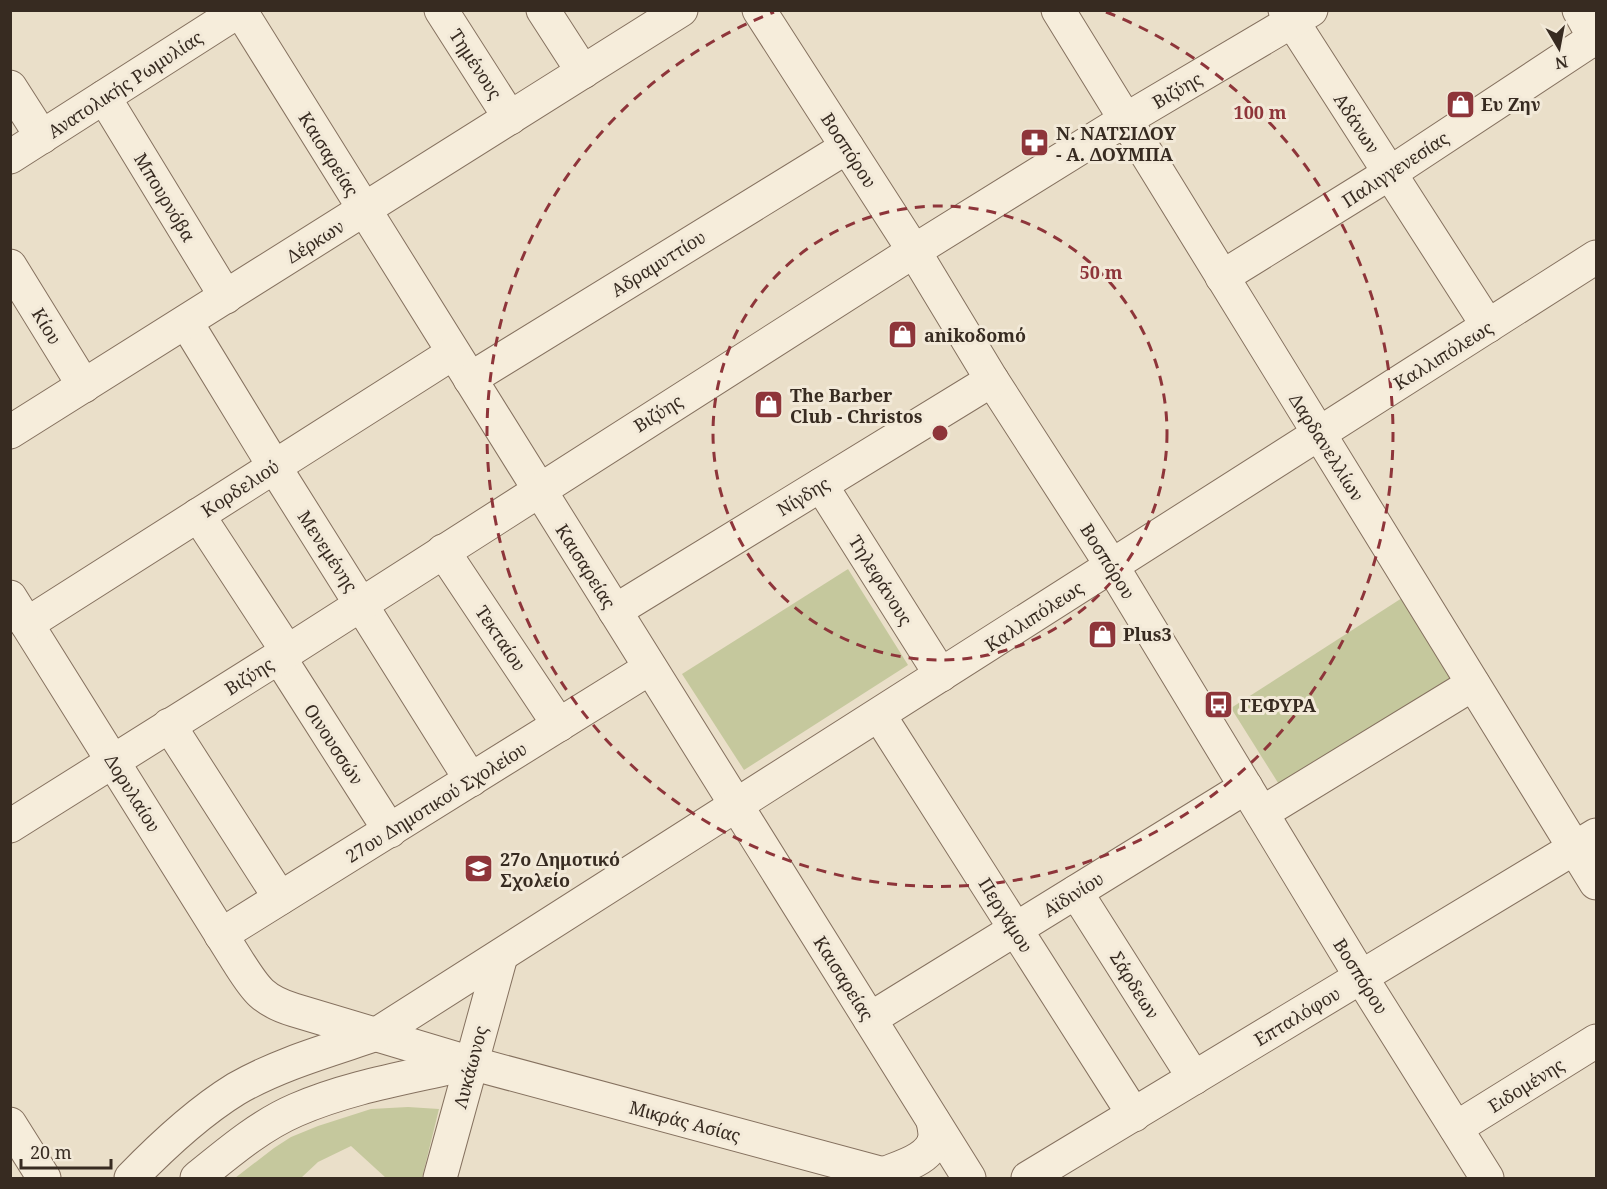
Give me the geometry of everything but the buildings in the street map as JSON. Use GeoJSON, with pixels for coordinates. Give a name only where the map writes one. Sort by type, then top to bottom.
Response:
{"type":"FeatureCollection","features":[{"type":"Feature","properties":{"kind":"street","name":"Τημένους"},"geometry":{"type":"LineString","coordinates":[[441,10],[510,118]]}},
{"type":"Feature","properties":{"kind":"street"},"geometry":{"type":"LineString","coordinates":[[543,10],[583,72]]}},
{"type":"Feature","properties":{"kind":"street","name":"Δέρκων"},"geometry":{"type":"LineString","coordinates":[[10,432],[681,10]]}},
{"type":"Feature","properties":{"kind":"street","name":"Βοσπόρου"},"geometry":{"type":"LineString","coordinates":[[759,10],[1112,566],[1361,977],[1487,1179]]}},
{"type":"Feature","properties":{"kind":"street","name":"Δαρδανελλίων"},"geometry":{"type":"LineString","coordinates":[[1058,10],[1473,684],[1586,842],[1596,883]]}},
{"type":"Feature","properties":{"kind":"street"},"geometry":{"type":"LineString","coordinates":[[1579,10],[1596,39]]}},
{"type":"Feature","properties":{"kind":"street","name":"Ανατολικής Ρωμυλίας"},"geometry":{"type":"LineString","coordinates":[[10,157],[240,11]]}},
{"type":"Feature","properties":{"kind":"street","name":"Καισαρείας"},"geometry":{"type":"LineString","coordinates":[[240,11],[969,1179]]}},
{"type":"Feature","properties":{"kind":"street","name":"Βιζύης"},"geometry":{"type":"LineString","coordinates":[[10,826],[914,251],[1297,14]]}},
{"type":"Feature","properties":{"kind":"street","name":"Αδάνων"},"geometry":{"type":"LineString","coordinates":[[1297,14],[1390,173],[1488,327]]}},
{"type":"Feature","properties":{"kind":"street","name":"Παλιγγενεσίας"},"geometry":{"type":"LineString","coordinates":[[1222,277],[1390,173],[1596,39]]}},
{"type":"Feature","properties":{"kind":"street"},"geometry":{"type":"LineString","coordinates":[[10,87],[42,137]]}},
{"type":"Feature","properties":{"kind":"street","name":"Μπουρνόβα"},"geometry":{"type":"LineString","coordinates":[[104,98],[226,297]]}},
{"type":"Feature","properties":{"kind":"street","name":"Αδραμυττίου"},"geometry":{"type":"LineString","coordinates":[[461,366],[847,147]]}},
{"type":"Feature","properties":{"kind":"street","name":"Καλλιπόλεως"},"geometry":{"type":"LineString","coordinates":[[377,1034],[1596,257]]}},
{"type":"Feature","properties":{"kind":"street","name":"Κίου"},"geometry":{"type":"LineString","coordinates":[[10,266],[84,386]]}},
{"type":"Feature","properties":{"kind":"street","name":"Μενεμένης"},"geometry":{"type":"LineString","coordinates":[[186,321],[471,780]]}},
{"type":"Feature","properties":{"kind":"street","name":"Κορδελιού"},"geometry":{"type":"LineString","coordinates":[[19,610],[198,515],[274,465],[461,366]]}},
{"type":"Feature","properties":{"kind":"street","name":"Νίγδης"},"geometry":{"type":"LineString","coordinates":[[615,611],[992,380]]}},
{"type":"Feature","properties":{"kind":"street","name":"Τηλεφάνους"},"geometry":{"type":"LineString","coordinates":[[821,485],[941,675]]}},
{"type":"Feature","properties":{"kind":"street","name":"Οινουσσών"},"geometry":{"type":"LineString","coordinates":[[198,515],[390,831]]}},
{"type":"Feature","properties":{"kind":"street","name":"Τεκταίου"},"geometry":{"type":"LineString","coordinates":[[443,551],[560,725]]}},
{"type":"Feature","properties":{"kind":"street","name":"Δορυλαίου"},"geometry":{"type":"LineString","coordinates":[[19,610],[256,989]]}},
{"type":"Feature","properties":{"kind":"street","name":"27ου Δημοτικού Σχολείου"},"geometry":{"type":"LineString","coordinates":[[221,935],[650,668]]}},
{"type":"Feature","properties":{"kind":"street","name":"Αϊδινίου"},"geometry":{"type":"LineString","coordinates":[[870,1019],[1076,892],[1473,684]]}},
{"type":"Feature","properties":{"kind":"street","name":"Περγάμου"},"geometry":{"type":"LineString","coordinates":[[879,715],[1134,1115]]}},
{"type":"Feature","properties":{"kind":"street"},"geometry":{"type":"LineString","coordinates":[[170,726],[280,898]]}},
{"type":"Feature","properties":{"kind":"street","name":"Επταλόφου"},"geometry":{"type":"LineString","coordinates":[[1045,1174],[1194,1078],[1586,842]]}},
{"type":"Feature","properties":{"kind":"street","name":"Σάρδεων"},"geometry":{"type":"LineString","coordinates":[[1076,892],[1194,1078]]}},
{"type":"Feature","properties":{"kind":"street","name":"Λυκάωνος"},"geometry":{"type":"LineString","coordinates":[[440,1179],[501,956]]}},
{"type":"Feature","properties":{"kind":"street","name":"Μικράς Ασίας"},"geometry":{"type":"LineString","coordinates":[[256,989],[269,1001],[278,1005],[471,1063],[890,1176]]}},
{"type":"Feature","properties":{"kind":"street"},"geometry":{"type":"LineString","coordinates":[[131,1179],[194,1119],[238,1088],[291,1064],[377,1034]]}},
{"type":"Feature","properties":{"kind":"street","name":"Ειδομένης"},"geometry":{"type":"LineString","coordinates":[[1456,1128],[1596,1041]]}},
{"type":"Feature","properties":{"kind":"street","name":"Μικράς Ασίας"},"geometry":{"type":"LineString","coordinates":[[198,1179],[249,1137],[296,1110],[351,1092],[471,1063]]}},
{"type":"Feature","properties":{"kind":"street"},"geometry":{"type":"LineString","coordinates":[[890,1176],[926,1153],[935,1138],[933,1121]]}},
{"type":"Feature","properties":{"kind":"street"},"geometry":{"type":"LineString","coordinates":[[10,1124],[44,1179]]}},
{"type":"Feature","properties":{"kind":"green space"},"geometry":{"type":"Polygon","coordinates":[[[848,569],[908,665],[744,770],[682,674],[848,569]]]}},
{"type":"Feature","properties":{"kind":"green space"},"geometry":{"type":"Polygon","coordinates":[[[1402,598],[1454,679],[1280,786],[1231,708],[1402,598]]]}},
{"type":"Feature","properties":{"kind":"green space"},"geometry":{"type":"Polygon","coordinates":[[[408,1107],[439,1109],[422,1178],[386,1178],[351,1146],[318,1162],[301,1178],[235,1178],[291,1137],[371,1109],[408,1107]]]}},
{"type":"Feature","properties":{"kind":"place","name":"Ευ Ζην"},"geometry":{"type":"Point","coordinates":[1460,104]}},
{"type":"Feature","properties":{"kind":"place","name":"Ν. ΝΑΤΣΙΔΟΥ - Α. ΔΟΥΜΠΑ"},"geometry":{"type":"Point","coordinates":[1035,143]}},
{"type":"Feature","properties":{"kind":"place","name":"anikoδomό"},"geometry":{"type":"Point","coordinates":[903,335]}},
{"type":"Feature","properties":{"kind":"place","name":"The Barber Club - Christos"},"geometry":{"type":"Point","coordinates":[769,405]}},
{"type":"Feature","properties":{"kind":"place","name":"Plus3"},"geometry":{"type":"Point","coordinates":[1102,634]}},
{"type":"Feature","properties":{"kind":"place","name":"ΓΕΦΥΡΑ"},"geometry":{"type":"Point","coordinates":[1219,705]}},
{"type":"Feature","properties":{"kind":"place","name":"27ο Δημοτικό Σχολείο"},"geometry":{"type":"Point","coordinates":[479,869]}}]}
